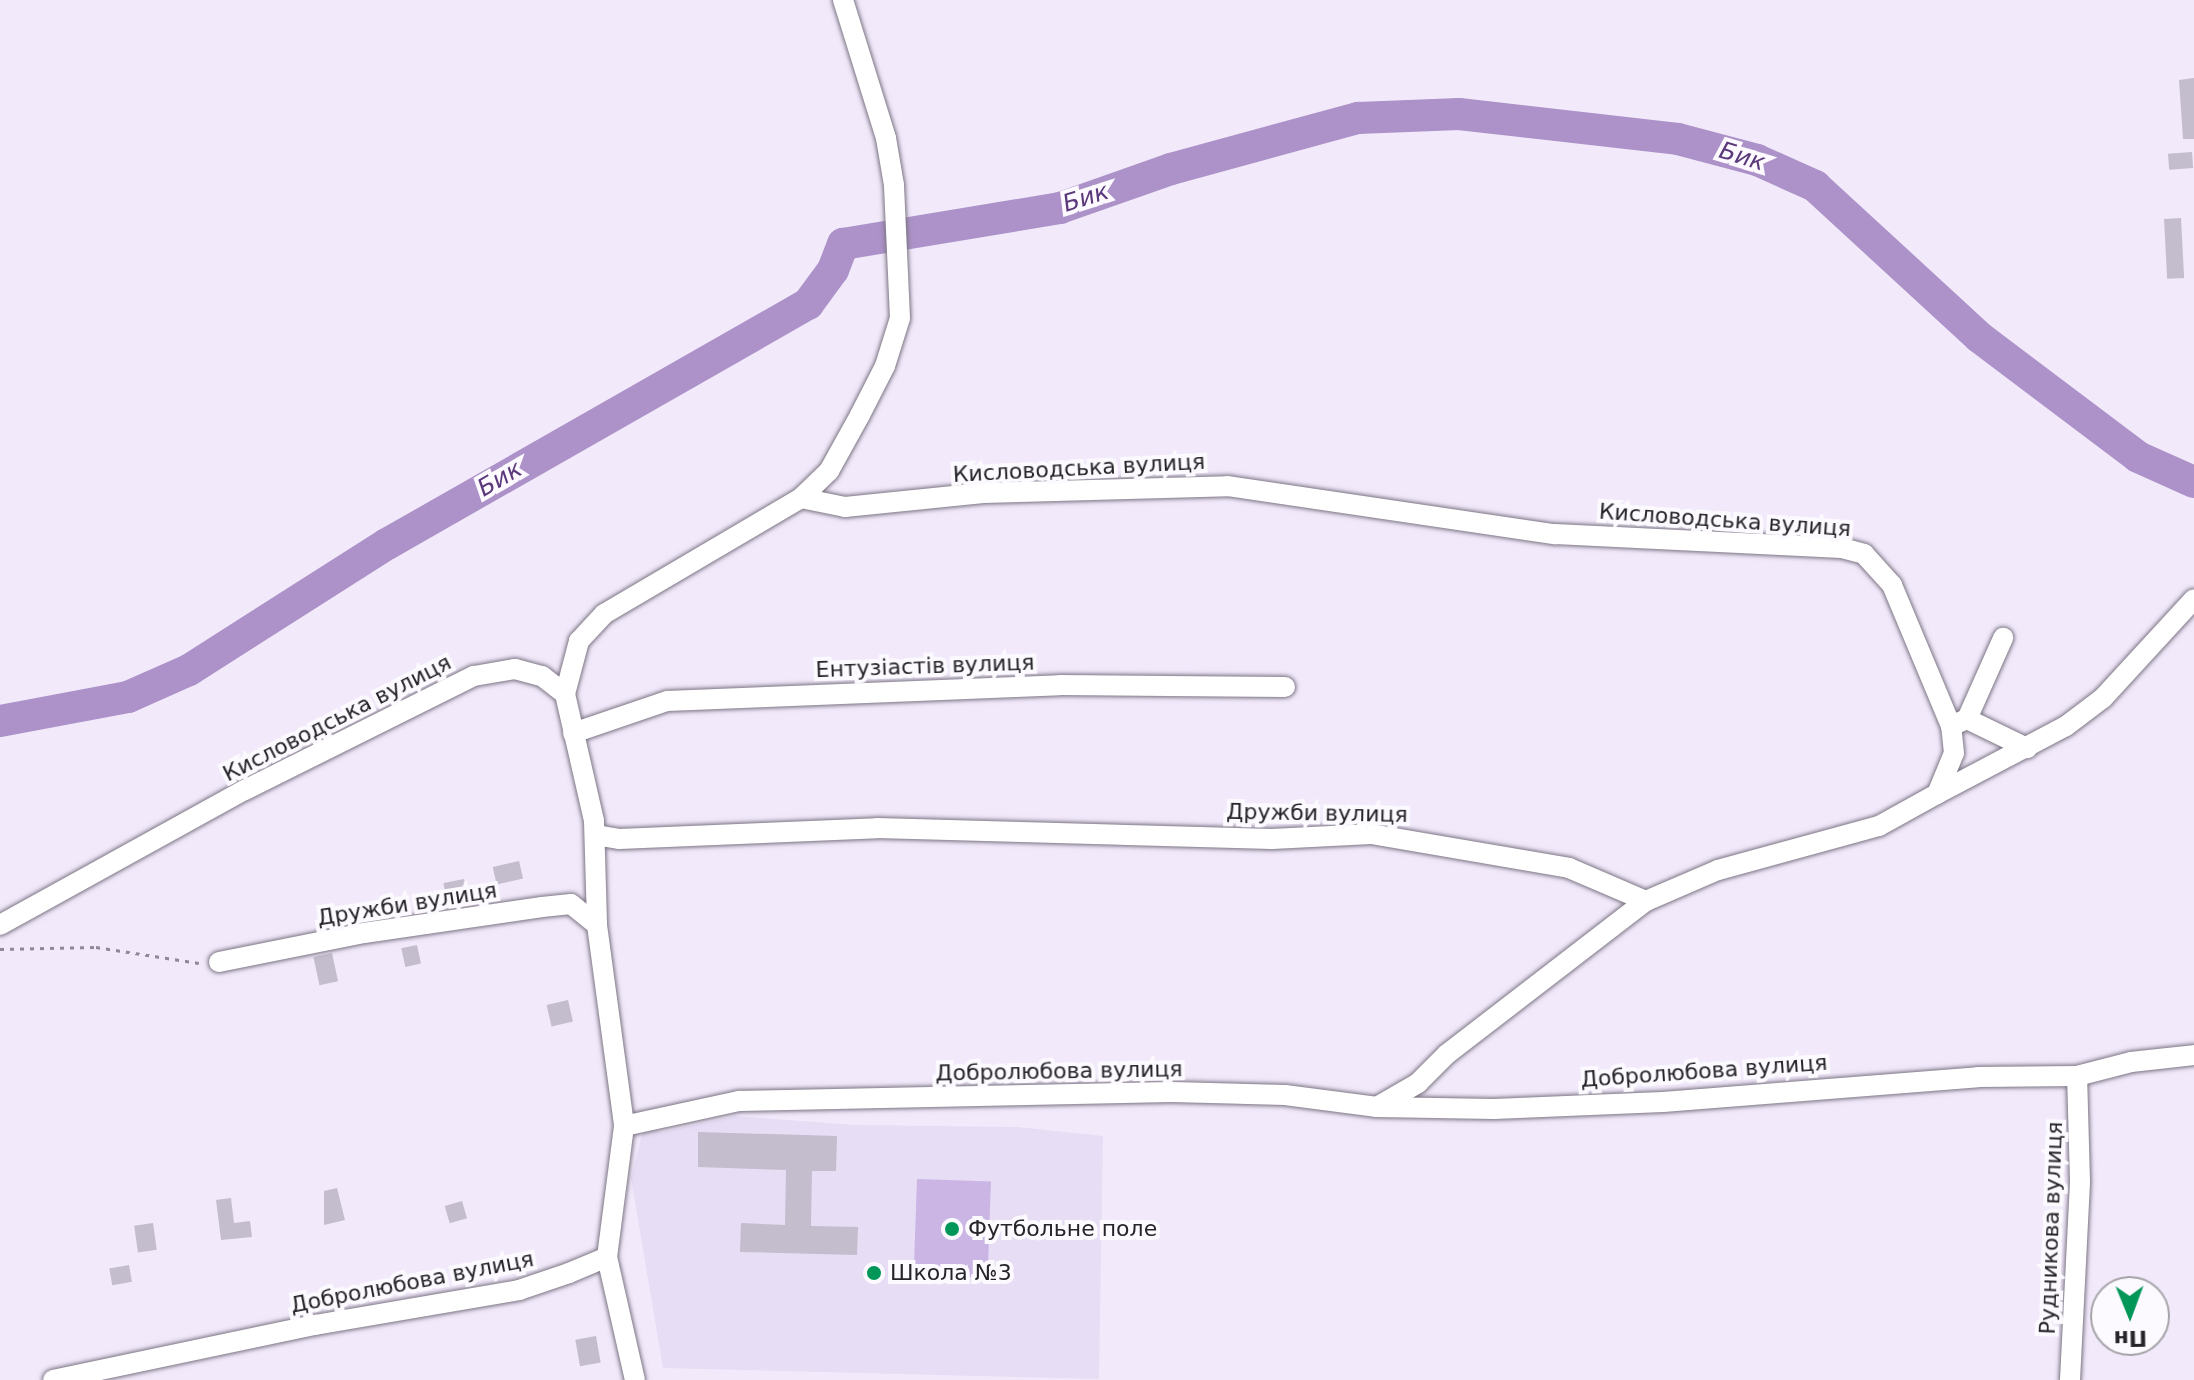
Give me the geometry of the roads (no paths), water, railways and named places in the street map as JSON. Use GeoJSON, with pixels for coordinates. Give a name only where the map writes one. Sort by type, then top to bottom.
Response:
{"type":"FeatureCollection","features":[{"type":"Feature","properties":{"kind":"street"},"geometry":{"type":"LineString","coordinates":[[635,1380],[607,1257],[624,1126],[619,1057],[597,925],[595,835],[565,694],[579,641],[604,614],[801,498],[829,471],[885,366],[900,318],[894,185],[886,138],[843,0]]}},
{"type":"Feature","properties":{"kind":"street","name":"Кисловодська вулиця"},"geometry":{"type":"LineString","coordinates":[[801,498],[845,507],[983,493],[1228,486],[1555,534],[1842,548],[1864,554],[1892,585],[1945,701],[1959,723]]}},
{"type":"Feature","properties":{"kind":"street"},"geometry":{"type":"LineString","coordinates":[[1377,1107],[1418,1083],[1447,1054],[1646,901],[1718,870],[1879,826],[2027,748],[2103,698],[2194,599]]}},
{"type":"Feature","properties":{"kind":"street"},"geometry":{"type":"LineString","coordinates":[[1937,794],[1954,753],[1959,723],[2003,638]]}},
{"type":"Feature","properties":{"kind":"street","name":"Кисловодська вулиця"},"geometry":{"type":"LineString","coordinates":[[0,925],[245,790],[474,676],[515,669],[542,676],[565,694]]}},
{"type":"Feature","properties":{"kind":"street","name":"Ентузіастів вулиця"},"geometry":{"type":"LineString","coordinates":[[573,733],[667,701],[1060,685],[1285,687]]}},
{"type":"Feature","properties":{"kind":"street"},"geometry":{"type":"LineString","coordinates":[[1959,723],[2027,748]]}},
{"type":"Feature","properties":{"kind":"street","name":"Дружби вулиця"},"geometry":{"type":"LineString","coordinates":[[595,835],[619,839],[877,828],[1272,839],[1371,834],[1569,868],[1646,901]]}},
{"type":"Feature","properties":{"kind":"street","name":"Дружби вулиця"},"geometry":{"type":"LineString","coordinates":[[219,962],[364,933],[571,904],[597,925]]}},
{"type":"Feature","properties":{"kind":"street","name":"Добролюбова вулиця"},"geometry":{"type":"LineString","coordinates":[[624,1126],[739,1101],[819,1098],[1171,1092],[1285,1095],[1377,1107],[1663,1102],[1856,1083],[2077,1076],[2131,1062],[2194,1055]]}},
{"type":"Feature","properties":{"kind":"street","name":"Рудникова вулиця"},"geometry":{"type":"LineString","coordinates":[[2070,1380],[2080,1181],[2077,1076]]}},
{"type":"Feature","properties":{"kind":"street","name":"Добролюбова вулиця"},"geometry":{"type":"LineString","coordinates":[[53,1380],[315,1325],[519,1290],[607,1257]]}},
{"type":"Feature","properties":{"kind":"waterway","name":"Бик"},"geometry":{"type":"LineString","coordinates":[[0,721],[128,697],[189,670],[387,544],[808,304],[833,270],[843,244],[1060,208],[1171,169],[1358,118],[1459,114],[1678,139],[1757,160],[1815,186],[1979,337],[2138,457],[2194,482]]}},
{"type":"Feature","properties":{"kind":"place","name":"Футбольне поле"},"geometry":{"type":"Point","coordinates":[952,1229]}},
{"type":"Feature","properties":{"kind":"place","name":"Школа №3"},"geometry":{"type":"Point","coordinates":[874,1273]}}]}
